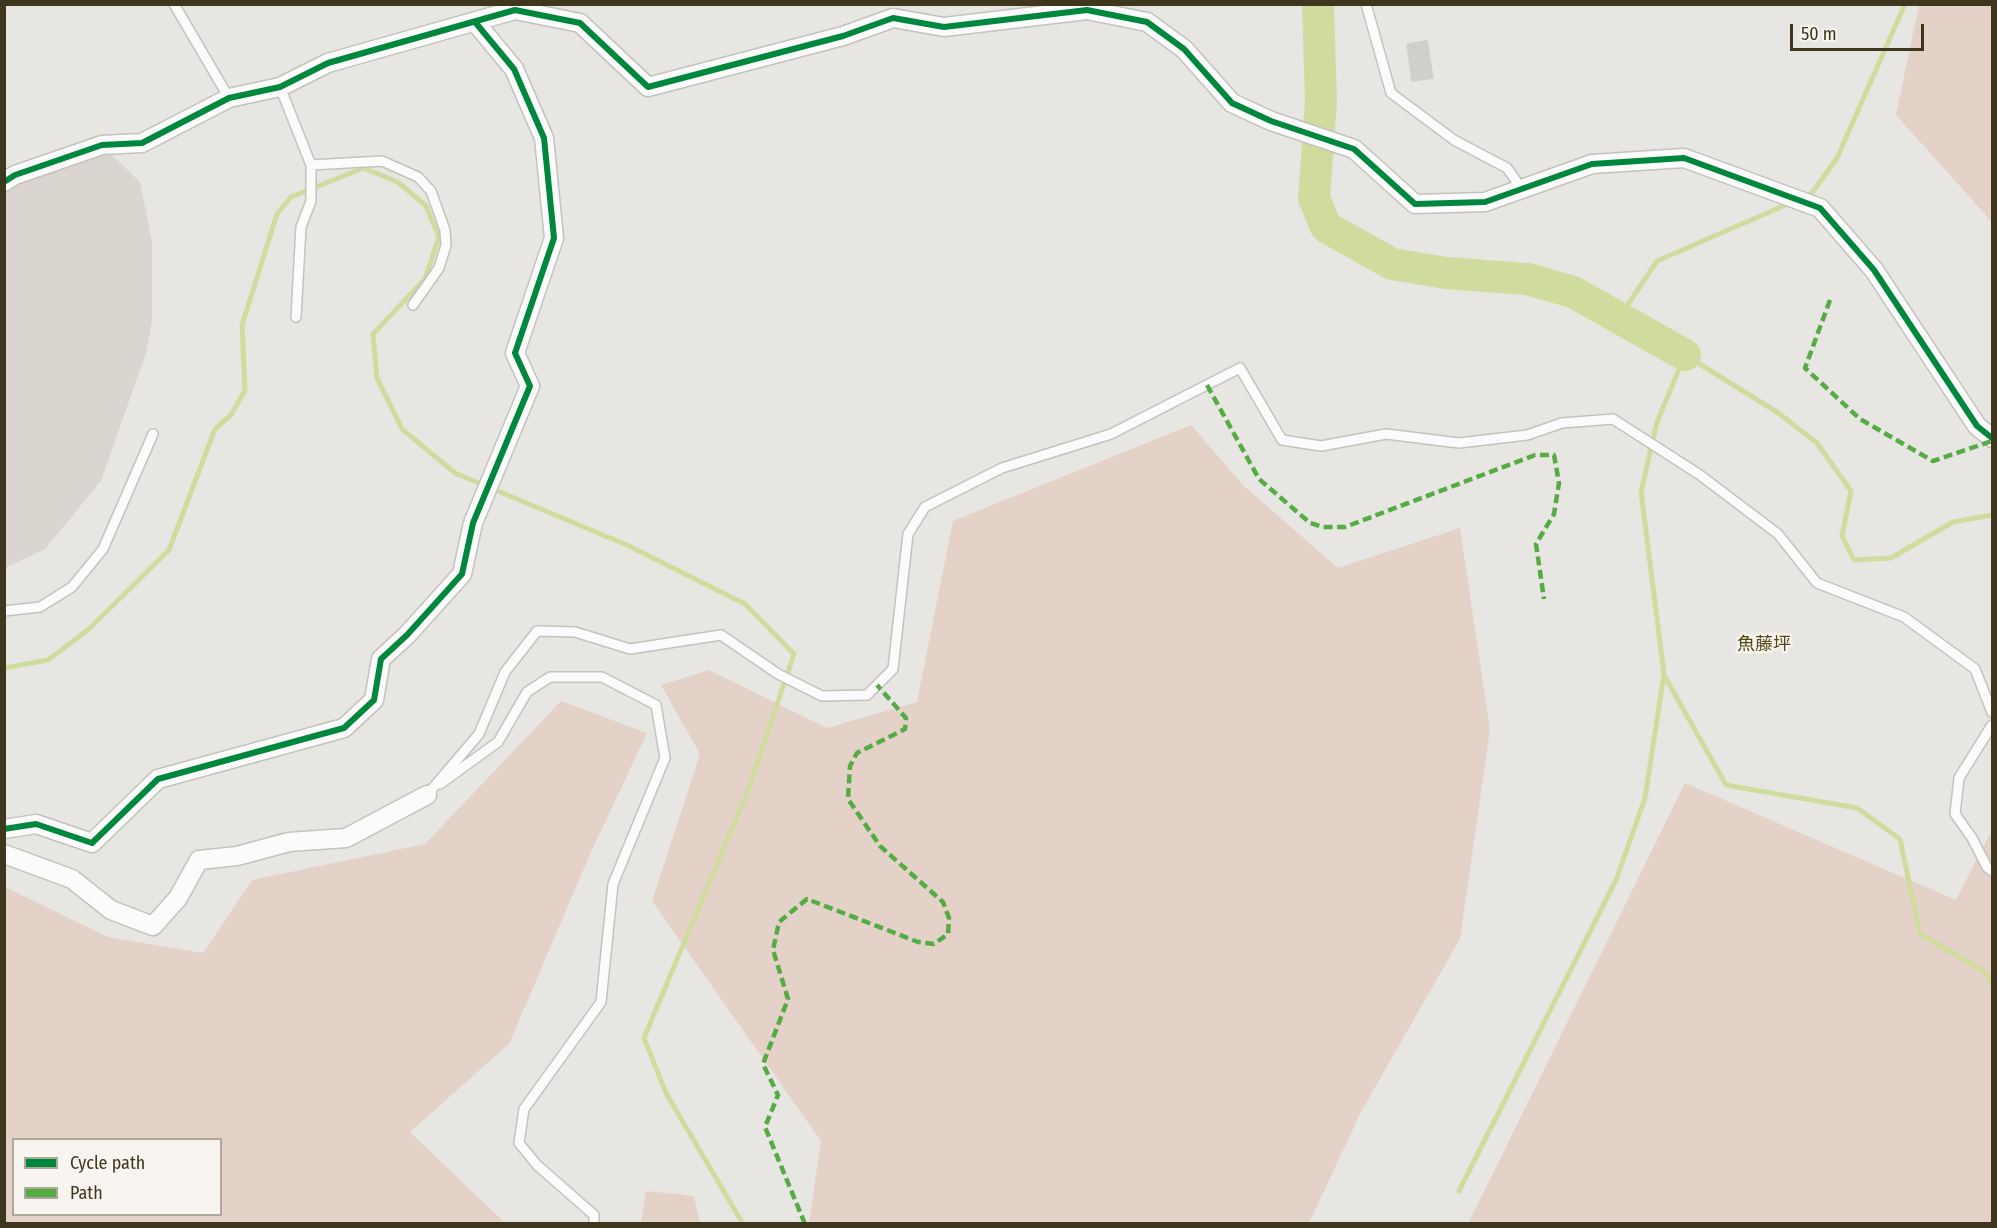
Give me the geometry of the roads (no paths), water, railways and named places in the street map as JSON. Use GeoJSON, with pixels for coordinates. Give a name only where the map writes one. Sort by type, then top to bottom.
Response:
{"type":"FeatureCollection","features":[{"type":"Feature","properties":{"kind":"street"},"geometry":{"type":"LineString","coordinates":[[4,182],[102,145],[142,143],[229,98],[280,87],[328,63],[475,22],[517,7],[580,23],[648,87],[843,36],[893,18],[944,27],[1087,10],[1147,22],[1184,49],[1232,103],[1271,121],[1354,149],[1415,204],[1485,202],[1592,164],[1684,158],[1820,208],[1874,270],[1977,426],[1992,438]]}},
{"type":"Feature","properties":{"kind":"street"},"geometry":{"type":"LineString","coordinates":[[4,830],[36,824],[92,843],[158,779],[344,728],[374,700],[381,659],[407,635],[462,574],[474,523],[530,386],[515,353],[555,238],[544,138],[514,69],[475,22]]}},
{"type":"Feature","properties":{"kind":"street"},"geometry":{"type":"LineString","coordinates":[[4,854],[72,879],[111,910],[153,926],[178,898],[199,860],[237,856],[289,842],[346,838],[427,795]]}},
{"type":"Feature","properties":{"kind":"lane"},"geometry":{"type":"LineString","coordinates":[[174,4],[229,98]]}},
{"type":"Feature","properties":{"kind":"lane"},"geometry":{"type":"LineString","coordinates":[[1366,4],[1391,93],[1454,140],[1507,168],[1522,189]]}},
{"type":"Feature","properties":{"kind":"lane"},"geometry":{"type":"LineString","coordinates":[[280,87],[311,165],[311,201],[301,227],[296,317]]}},
{"type":"Feature","properties":{"kind":"lane"},"geometry":{"type":"LineString","coordinates":[[311,165],[382,161],[418,177],[431,191],[445,230],[446,245],[439,268],[413,305]]}},
{"type":"Feature","properties":{"kind":"lane"},"geometry":{"type":"LineString","coordinates":[[427,795],[479,734],[505,672],[537,631],[575,632],[630,649],[721,635],[778,674],[822,696],[867,695],[893,669],[908,534],[926,507],[1002,468],[1111,434],[1240,368],[1282,440],[1321,446],[1386,434],[1459,443],[1527,435],[1562,423],[1614,419],[1700,475],[1778,534],[1817,583],[1904,617],[1975,669],[1992,712]]}},
{"type":"Feature","properties":{"kind":"lane"},"geometry":{"type":"LineString","coordinates":[[4,611],[40,607],[72,587],[103,549],[153,434]]}},
{"type":"Feature","properties":{"kind":"lane"},"geometry":{"type":"LineString","coordinates":[[427,795],[498,742],[527,692],[550,677],[602,677],[656,705],[664,758],[613,884],[601,1002],[524,1109],[519,1143],[537,1165],[594,1215],[594,1224]]}},
{"type":"Feature","properties":{"kind":"lane"},"geometry":{"type":"LineString","coordinates":[[1992,725],[1959,778],[1955,814],[1972,838],[1987,867],[1992,871]]}},
{"type":"Feature","properties":{"kind":"waterway"},"geometry":{"type":"LineString","coordinates":[[1318,4],[1321,101],[1314,198],[1326,227],[1392,264],[1446,273],[1527,279],[1573,292],[1685,355]]}},
{"type":"Feature","properties":{"kind":"waterway"},"geometry":{"type":"LineString","coordinates":[[1804,197],[1812,193],[1837,158],[1905,4]]}},
{"type":"Feature","properties":{"kind":"waterway"},"geometry":{"type":"LineString","coordinates":[[4,668],[48,660],[89,629],[169,550],[215,429],[231,415],[245,390],[242,325],[277,214],[291,197],[363,168],[398,182],[426,206],[439,237],[425,279],[373,334],[377,378],[402,429],[455,473],[629,546],[745,604],[794,654],[747,793],[644,1038],[666,1093],[743,1224]]}},
{"type":"Feature","properties":{"kind":"waterway"},"geometry":{"type":"LineString","coordinates":[[1619,318],[1657,261],[1790,203]]}},
{"type":"Feature","properties":{"kind":"waterway"},"geometry":{"type":"LineString","coordinates":[[1459,1191],[1616,880],[1645,798],[1664,674],[1641,492],[1657,422],[1685,355],[1777,412],[1817,443],[1851,491],[1842,536],[1854,560],[1891,558],[1953,522],[1992,515]]}},
{"type":"Feature","properties":{"kind":"waterway"},"geometry":{"type":"LineString","coordinates":[[1664,675],[1726,785],[1857,808],[1900,839],[1920,934],[1984,971],[1992,984]]}},
{"type":"Feature","properties":{"kind":"district","name":"魚藤坪"},"geometry":{"type":"Point","coordinates":[1764,645]}}]}
